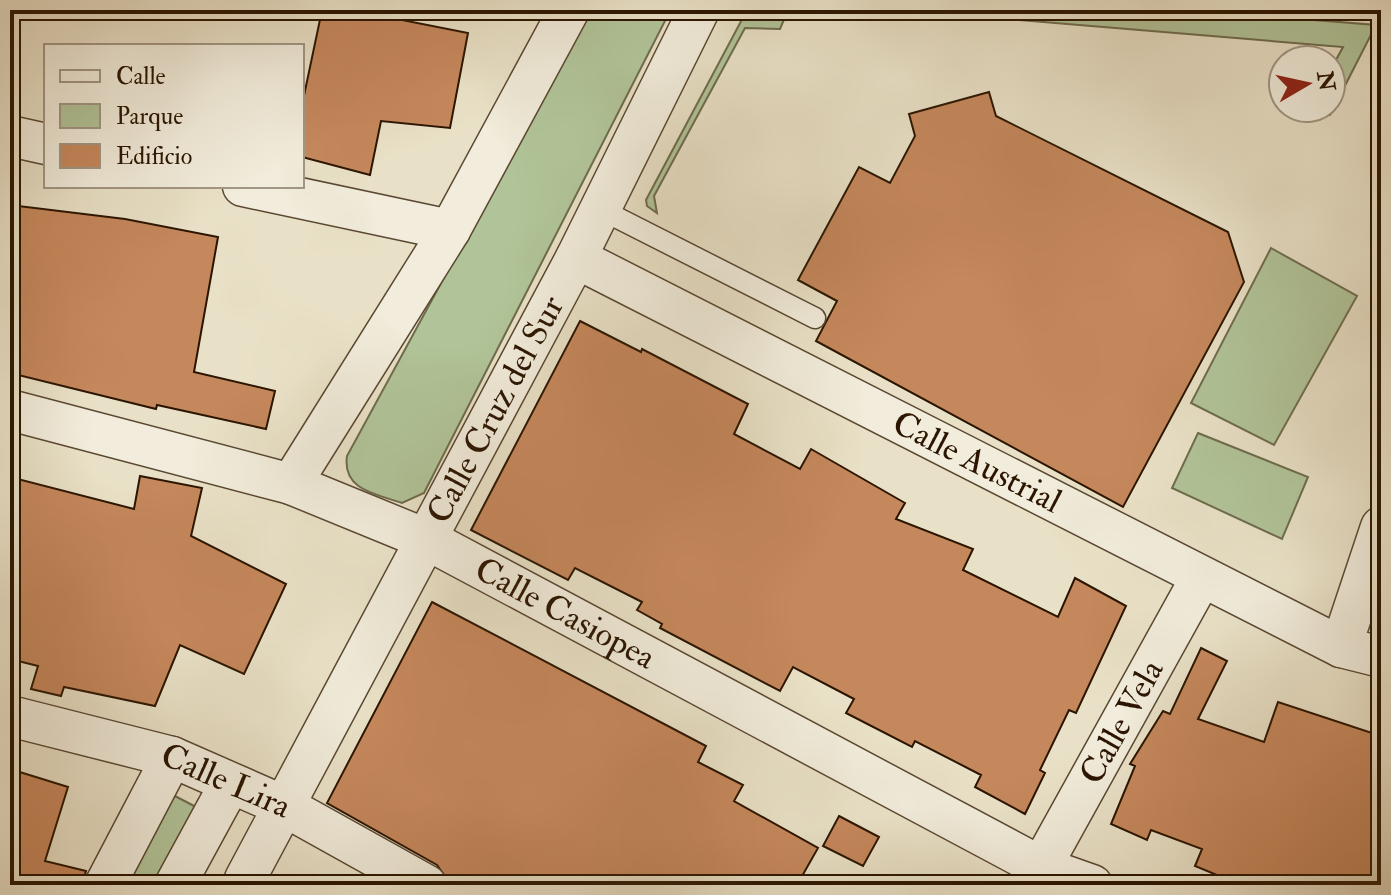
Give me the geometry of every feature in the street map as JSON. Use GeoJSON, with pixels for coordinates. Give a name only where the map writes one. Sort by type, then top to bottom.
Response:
{"type":"FeatureCollection","features":[{"type":"Feature","properties":{"kind":"street"},"geometry":{"type":"LineString","coordinates":[[291,484],[450,230],[569,10]]}},
{"type":"Feature","properties":{"kind":"street","name":"Calle Cruz del Sur"},"geometry":{"type":"LineString","coordinates":[[245,879],[576,258],[699,10]]}},
{"type":"Feature","properties":{"kind":"street"},"geometry":{"type":"LineString","coordinates":[[10,136],[44,144]]}},
{"type":"Feature","properties":{"kind":"street"},"geometry":{"type":"LineString","coordinates":[[252,188],[450,230]]}},
{"type":"Feature","properties":{"kind":"street","name":"Calle Austrial"},"geometry":{"type":"LineString","coordinates":[[576,258],[1201,578],[1341,647],[1381,657]]}},
{"type":"Feature","properties":{"kind":"street","name":"Calle Casiopea"},"geometry":{"type":"LineString","coordinates":[[10,410],[291,484],[428,540],[1041,867],[1092,885]]}},
{"type":"Feature","properties":{"kind":"street"},"geometry":{"type":"LineString","coordinates":[[1341,647],[1381,527]]}},
{"type":"Feature","properties":{"kind":"street","name":"Calle Vela"},"geometry":{"type":"LineString","coordinates":[[1041,867],[1201,578]]}},
{"type":"Feature","properties":{"kind":"street","name":"Calle Lira"},"geometry":{"type":"LineString","coordinates":[[10,716],[172,757],[286,807],[426,885]]}},
{"type":"Feature","properties":{"kind":"street"},"geometry":{"type":"LineString","coordinates":[[105,885],[172,757]]}},
{"type":"Feature","properties":{"kind":"street"},"geometry":{"type":"LineString","coordinates":[[175,885],[230,784]]}},
{"type":"Feature","properties":{"kind":"lane"},"geometry":{"type":"LineString","coordinates":[[600,209],[815,318]]}},
{"type":"Feature","properties":{"kind":"green space"},"geometry":{"type":"Polygon","coordinates":[[[664,10],[667,17],[424,493],[402,503],[363,489],[350,476],[347,456],[587,15],[594,11],[664,10]]]}},
{"type":"Feature","properties":{"kind":"green space"},"geometry":{"type":"Polygon","coordinates":[[[747,10],[788,10],[780,29],[745,28],[654,196],[657,213],[647,206],[646,200],[747,10]]]}},
{"type":"Feature","properties":{"kind":"green space"},"geometry":{"type":"Polygon","coordinates":[[[999,10],[1250,15],[1376,25],[1347,82],[1347,44],[1307,44],[1007,19],[999,10]]]}},
{"type":"Feature","properties":{"kind":"green space"},"geometry":{"type":"Polygon","coordinates":[[[1271,248],[1357,296],[1274,445],[1191,403],[1271,248]]]}},
{"type":"Feature","properties":{"kind":"green space"},"geometry":{"type":"Polygon","coordinates":[[[1198,433],[1308,477],[1282,539],[1172,488],[1198,433]]]}},
{"type":"Feature","properties":{"kind":"green space"},"geometry":{"type":"Polygon","coordinates":[[[173,795],[200,809],[162,885],[123,885],[173,795]]]}},
{"type":"Feature","properties":{"kind":"building"},"geometry":{"type":"Polygon","coordinates":[[[322,10],[404,10],[402,20],[468,33],[450,128],[381,121],[370,175],[304,158],[304,96],[322,10]]]}},
{"type":"Feature","properties":{"kind":"building"},"geometry":{"type":"Polygon","coordinates":[[[989,92],[996,116],[1228,232],[1244,282],[1123,507],[816,341],[837,301],[798,280],[859,167],[890,183],[915,136],[909,114],[989,92]]]}},
{"type":"Feature","properties":{"kind":"building"},"geometry":{"type":"Polygon","coordinates":[[[10,205],[125,219],[218,237],[194,372],[275,391],[266,429],[157,405],[156,409],[10,373],[10,205]]]}},
{"type":"Feature","properties":{"kind":"building"},"geometry":{"type":"Polygon","coordinates":[[[580,321],[748,404],[734,434],[800,469],[811,449],[905,503],[896,519],[973,549],[963,570],[1058,617],[1075,578],[1126,606],[1076,713],[1069,710],[1040,770],[1045,773],[1025,814],[975,787],[981,775],[915,741],[912,747],[846,713],[854,699],[793,667],[780,691],[660,628],[662,624],[637,610],[642,602],[575,568],[568,580],[471,530],[580,321]]]}},
{"type":"Feature","properties":{"kind":"building"},"geometry":{"type":"Polygon","coordinates":[[[140,476],[202,488],[191,536],[286,584],[244,674],[180,645],[155,706],[64,687],[61,696],[31,689],[38,666],[10,659],[14,571],[10,571],[14,555],[10,555],[10,477],[134,509],[140,476]]]}},
{"type":"Feature","properties":{"kind":"building"},"geometry":{"type":"Polygon","coordinates":[[[432,602],[706,746],[698,762],[743,785],[734,801],[818,848],[797,885],[456,885],[448,881],[437,865],[327,803],[432,602]]]}},
{"type":"Feature","properties":{"kind":"building"},"geometry":{"type":"Polygon","coordinates":[[[1201,648],[1227,661],[1198,719],[1264,742],[1278,702],[1381,736],[1381,885],[1241,885],[1195,866],[1202,849],[1151,830],[1147,840],[1111,824],[1135,766],[1130,764],[1163,711],[1170,714],[1201,648]]]}},
{"type":"Feature","properties":{"kind":"building"},"geometry":{"type":"Polygon","coordinates":[[[10,769],[68,787],[45,861],[86,871],[82,885],[10,885],[10,769]]]}},
{"type":"Feature","properties":{"kind":"building"},"geometry":{"type":"Polygon","coordinates":[[[839,816],[879,837],[863,866],[823,846],[839,816]]]}}]}
